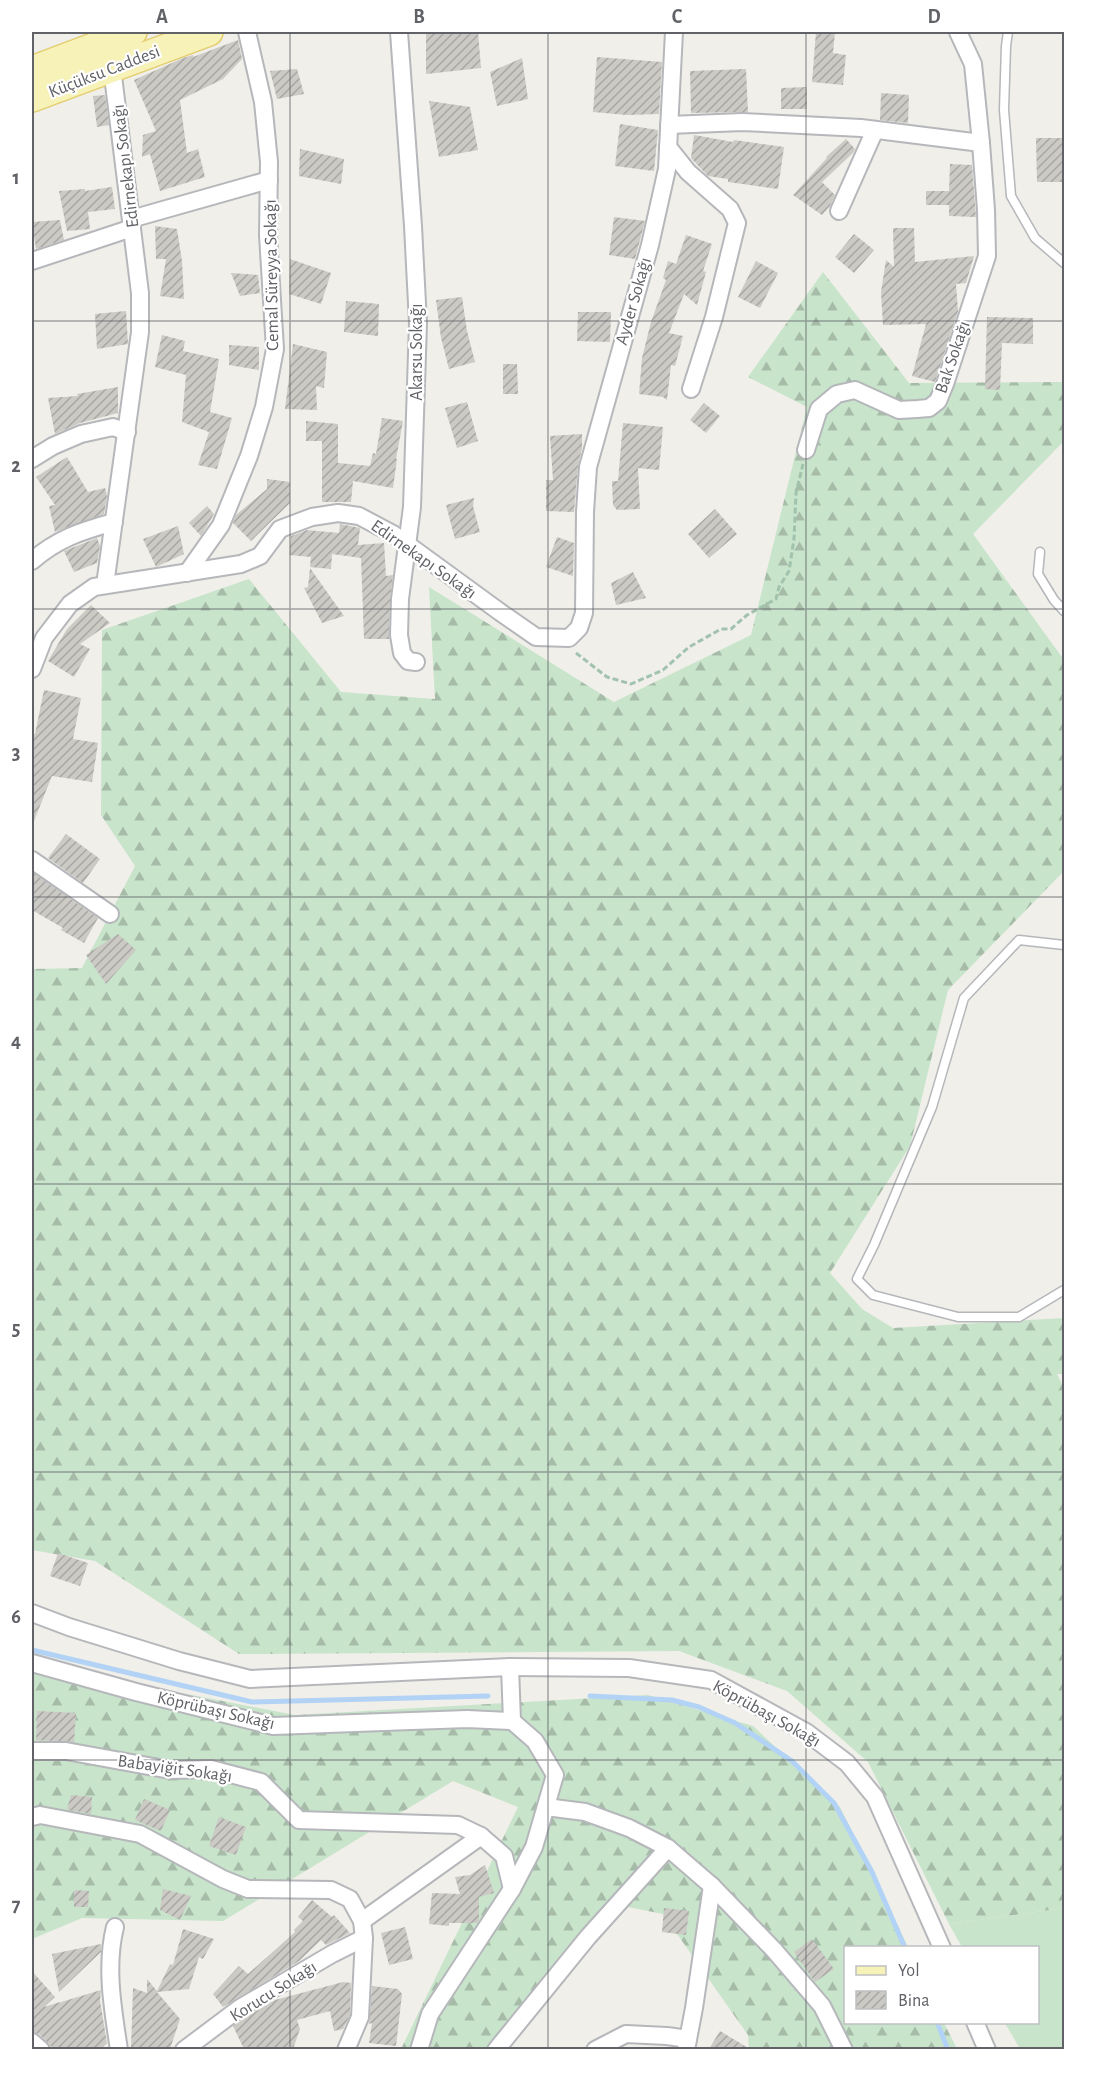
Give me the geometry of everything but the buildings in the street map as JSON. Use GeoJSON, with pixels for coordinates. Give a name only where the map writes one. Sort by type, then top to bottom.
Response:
{"type":"FeatureCollection","features":[{"type":"Feature","properties":{"kind":"main road","name":"Küçüksu Caddesi"},"geometry":{"type":"LineString","coordinates":[[32,98],[106,47],[133,32]]}},
{"type":"Feature","properties":{"kind":"main road","name":"Küçüksu Caddesi"},"geometry":{"type":"LineString","coordinates":[[32,70],[106,47],[208,32]]}},
{"type":"Feature","properties":{"kind":"street","name":"Cemal Süreyya Sokağı"},"geometry":{"type":"LineString","coordinates":[[187,573],[221,525],[249,456],[264,407],[275,349],[268,235],[269,162],[263,102],[247,32]]}},
{"type":"Feature","properties":{"kind":"street","name":"Akarsu Sokağı"},"geometry":{"type":"LineString","coordinates":[[399,32],[418,323],[412,507],[400,599],[399,635],[402,653],[408,661],[416,662]]}},
{"type":"Feature","properties":{"kind":"street","name":"Ayder Sokağı"},"geometry":{"type":"LineString","coordinates":[[568,638],[579,628],[584,613],[588,467],[650,244],[667,169],[674,32]]}},
{"type":"Feature","properties":{"kind":"street","name":"Bak Sokağı"},"geometry":{"type":"LineString","coordinates":[[806,450],[819,409],[837,394],[855,390],[899,410],[929,408],[938,401],[945,384],[987,256],[986,210],[973,64],[958,32]]}},
{"type":"Feature","properties":{"kind":"street","name":"Edirnekapı Sokağı"},"geometry":{"type":"LineString","coordinates":[[105,585],[140,332],[140,293],[132,224],[106,47]]}},
{"type":"Feature","properties":{"kind":"street"},"geometry":{"type":"LineString","coordinates":[[669,125],[742,122],[875,130],[981,143]]}},
{"type":"Feature","properties":{"kind":"street"},"geometry":{"type":"LineString","coordinates":[[839,211],[875,130]]}},
{"type":"Feature","properties":{"kind":"street"},"geometry":{"type":"LineString","coordinates":[[668,147],[688,172],[730,209],[737,223],[714,317],[691,389]]}},
{"type":"Feature","properties":{"kind":"street"},"geometry":{"type":"LineString","coordinates":[[32,261],[132,224],[269,180]]}},
{"type":"Feature","properties":{"kind":"street"},"geometry":{"type":"LineString","coordinates":[[32,459],[53,446],[81,434],[113,427],[127,432]]}},
{"type":"Feature","properties":{"kind":"street","name":"Edirnekapı Sokağı"},"geometry":{"type":"LineString","coordinates":[[32,669],[44,638],[70,604],[94,587],[241,564],[260,556],[280,529],[312,517],[338,513],[359,516],[393,534],[536,637],[568,638]]}},
{"type":"Feature","properties":{"kind":"street"},"geometry":{"type":"LineString","coordinates":[[32,561],[49,546],[86,529],[114,522]]}},
{"type":"Feature","properties":{"kind":"street"},"geometry":{"type":"LineString","coordinates":[[32,860],[110,914]]}},
{"type":"Feature","properties":{"kind":"street","name":"Köprübaşı Sokağı"},"geometry":{"type":"LineString","coordinates":[[32,1613],[69,1627],[179,1661],[250,1678],[510,1666],[629,1668],[711,1680],[806,1732],[847,1763],[874,1797],[942,1946]]}},
{"type":"Feature","properties":{"kind":"street","name":"Köprübaşı Sokağı"},"geometry":{"type":"LineString","coordinates":[[32,1663],[273,1726],[466,1719],[512,1721]]}},
{"type":"Feature","properties":{"kind":"street"},"geometry":{"type":"LineString","coordinates":[[419,2049],[430,2014],[512,1889],[534,1847],[555,1775],[535,1741],[512,1721],[510,1666]]}},
{"type":"Feature","properties":{"kind":"street","name":"Babayiğit Sokağı"},"geometry":{"type":"LineString","coordinates":[[32,1751],[66,1751],[170,1770],[211,1769],[261,1782],[299,1820],[458,1825],[481,1836]]}},
{"type":"Feature","properties":{"kind":"street"},"geometry":{"type":"LineString","coordinates":[[546,1807],[585,1812],[629,1828],[668,1848],[712,1887],[774,1950],[822,2006],[844,2049]]}},
{"type":"Feature","properties":{"kind":"street"},"geometry":{"type":"LineString","coordinates":[[32,1817],[40,1815],[140,1834],[224,1879],[248,1888],[331,1890],[350,1899],[362,1921],[364,1938],[360,2017],[346,2049]]}},
{"type":"Feature","properties":{"kind":"street"},"geometry":{"type":"LineString","coordinates":[[362,1921],[481,1836],[504,1856],[512,1889]]}},
{"type":"Feature","properties":{"kind":"street"},"geometry":{"type":"LineString","coordinates":[[496,2049],[588,1937],[668,1848]]}},
{"type":"Feature","properties":{"kind":"street"},"geometry":{"type":"LineString","coordinates":[[596,2049],[626,2034],[667,2036],[687,2044],[712,1887]]}},
{"type":"Feature","properties":{"kind":"street"},"geometry":{"type":"LineString","coordinates":[[116,1927],[111,1943],[111,1995],[119,2049]]}},
{"type":"Feature","properties":{"kind":"street","name":"Korucu Sokağı"},"geometry":{"type":"LineString","coordinates":[[184,2049],[240,2008],[364,1938]]}},
{"type":"Feature","properties":{"kind":"street"},"geometry":{"type":"LineString","coordinates":[[976,2024],[987,2049]]}},
{"type":"Feature","properties":{"kind":"street"},"geometry":{"type":"LineString","coordinates":[[32,2043],[41,2049]]}},
{"type":"Feature","properties":{"kind":"lane"},"geometry":{"type":"LineString","coordinates":[[1008,32],[1005,46],[1004,110],[1011,196],[1035,238],[1065,263]]}},
{"type":"Feature","properties":{"kind":"lane"},"geometry":{"type":"LineString","coordinates":[[1040,552],[1038,574],[1054,600],[1065,612]]}},
{"type":"Feature","properties":{"kind":"lane"},"geometry":{"type":"LineString","coordinates":[[1065,945],[1019,940],[964,998],[932,1107],[874,1245],[857,1279],[873,1295],[958,1317],[1019,1317],[1065,1290]]}},
{"type":"Feature","properties":{"kind":"path"},"geometry":{"type":"LineString","coordinates":[[568,638],[577,654],[607,677],[631,684],[663,670],[689,647],[721,629],[731,629],[747,615],[776,599],[779,587],[789,571],[794,538],[796,493],[806,450]]}},
{"type":"Feature","properties":{"kind":"green space"},"geometry":{"type":"Polygon","coordinates":[[[823,272],[909,383],[1064,382],[1064,441],[973,534],[1064,660],[1064,871],[948,990],[910,1146],[830,1273],[862,1309],[893,1328],[1064,1318],[1064,1374],[1057,1374],[1064,1388],[1064,1908],[949,1924],[868,1762],[787,1691],[679,1651],[239,1654],[95,1561],[32,1550],[32,969],[82,968],[135,866],[101,815],[102,630],[249,579],[341,692],[435,699],[429,587],[614,702],[751,635],[807,407],[748,377],[823,272]]]}},
{"type":"Feature","properties":{"kind":"green space"},"geometry":{"type":"Polygon","coordinates":[[[32,1664],[295,1715],[648,1695],[753,1726],[840,1807],[908,1946],[844,1946],[844,2024],[944,2024],[957,2049],[749,2049],[748,2035],[663,1914],[608,1903],[497,2049],[401,2049],[518,1807],[453,1781],[223,1921],[82,1918],[32,1939],[32,1664]]]}},
{"type":"Feature","properties":{"kind":"green space"},"geometry":{"type":"Polygon","coordinates":[[[1064,1908],[1064,2049],[1020,2049],[1006,2024],[1039,2024],[1039,1946],[961,1946],[949,1924],[1064,1908]]]}},
{"type":"Feature","properties":{"kind":"waterway"},"geometry":{"type":"LineString","coordinates":[[32,1650],[252,1702],[488,1696]]}},
{"type":"Feature","properties":{"kind":"waterway"},"geometry":{"type":"LineString","coordinates":[[590,1696],[672,1700],[699,1707],[735,1723],[792,1761],[834,1803],[872,1872],[904,1946]]}},
{"type":"Feature","properties":{"kind":"waterway"},"geometry":{"type":"LineString","coordinates":[[938,2024],[948,2050]]}}]}
